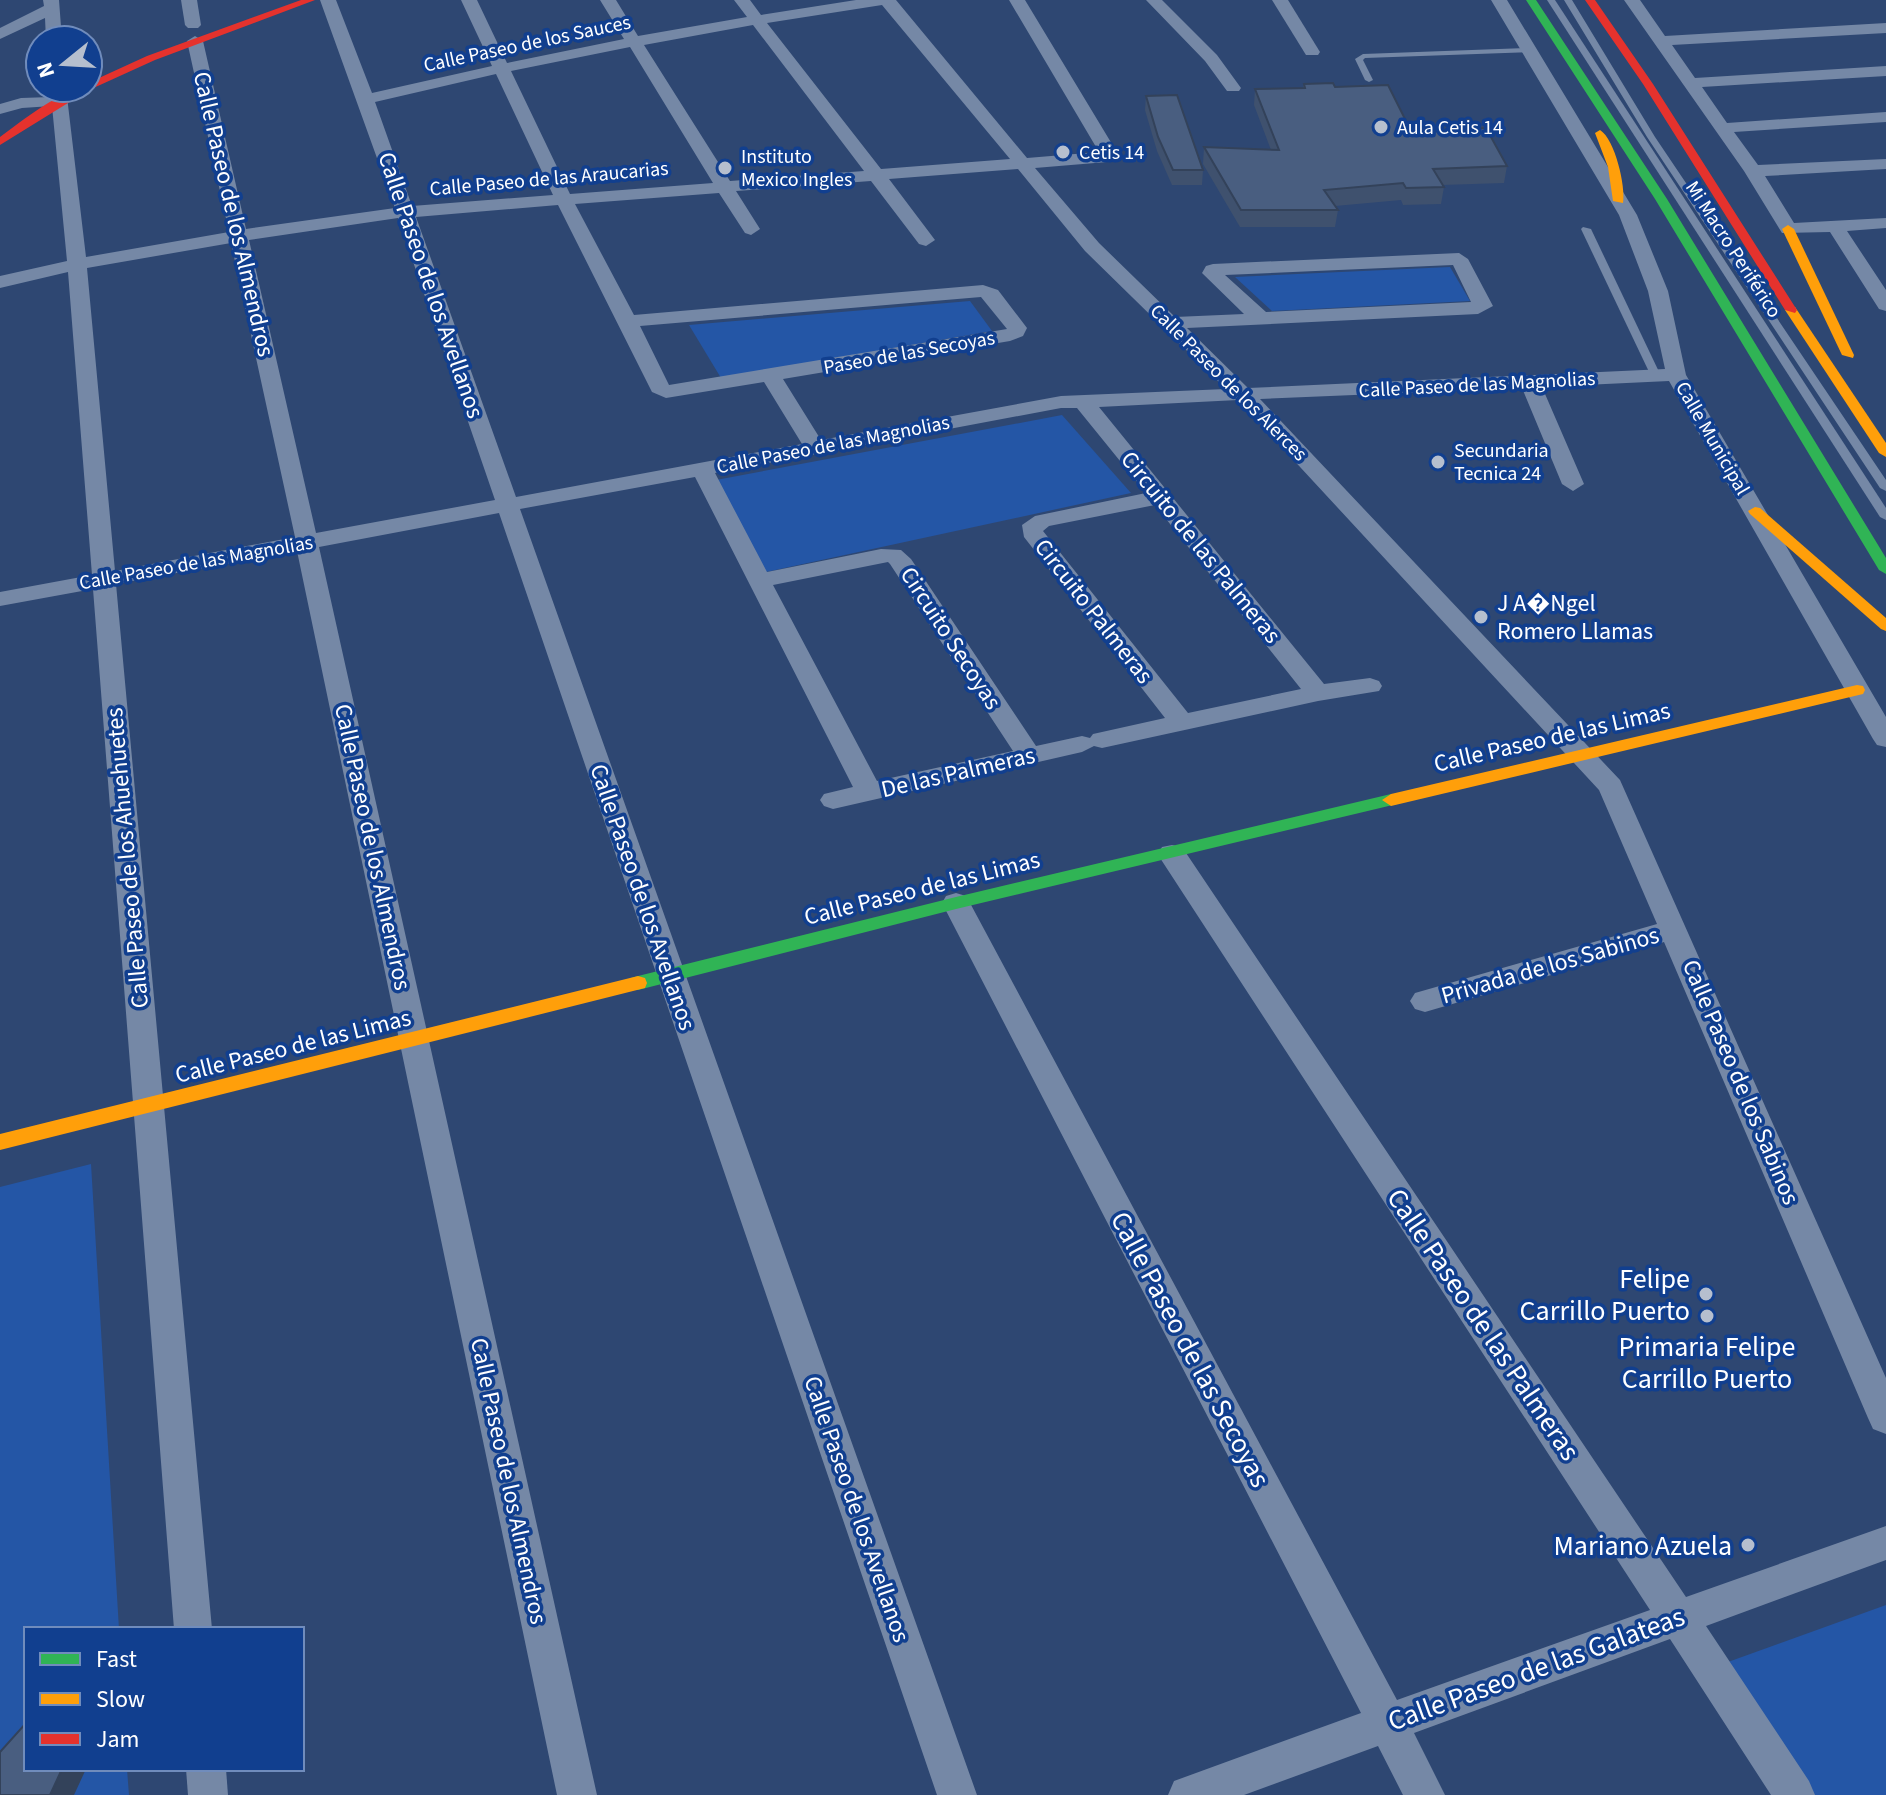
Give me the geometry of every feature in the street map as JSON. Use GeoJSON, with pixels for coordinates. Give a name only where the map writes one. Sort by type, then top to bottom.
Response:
{"type":"FeatureCollection","features":[{"type":"Feature","properties":{"kind":"main road"},"geometry":{"type":"LineString","coordinates":[[104,62],[264,8],[310,0]]}},
{"type":"Feature","properties":{"kind":"main road"},"geometry":{"type":"LineString","coordinates":[[1531,0],[1653,186],[1886,570]]}},
{"type":"Feature","properties":{"kind":"main road"},"geometry":{"type":"LineString","coordinates":[[1590,0],[1648,84],[1739,232],[1886,453]]}},
{"type":"Feature","properties":{"kind":"main road"},"geometry":{"type":"LineString","coordinates":[[104,78],[246,7],[264,8]]}},
{"type":"Feature","properties":{"kind":"main road"},"geometry":{"type":"LineString","coordinates":[[1556,40],[1577,78],[1614,167],[1619,201]]}},
{"type":"Feature","properties":{"kind":"main road"},"geometry":{"type":"LineString","coordinates":[[0,117],[24,102]]}},
{"type":"Feature","properties":{"kind":"main road"},"geometry":{"type":"LineString","coordinates":[[0,142],[42,104]]}},
{"type":"Feature","properties":{"kind":"main road"},"geometry":{"type":"LineString","coordinates":[[1788,229],[1873,407],[1874,435]]}},
{"type":"Feature","properties":{"kind":"main road"},"geometry":{"type":"LineString","coordinates":[[1755,511],[1886,626]]}},
{"type":"Feature","properties":{"kind":"main road","name":"Calle Paseo de las Limas"},"geometry":{"type":"LineString","coordinates":[[0,1142],[415,1041],[956,903],[1857,690]]}},
{"type":"Feature","properties":{"kind":"street","name":"Calle Paseo de los Almendros"},"geometry":{"type":"LineString","coordinates":[[189,0],[577,1795]]}},
{"type":"Feature","properties":{"kind":"street","name":"Calle Paseo de los Avellanos"},"geometry":{"type":"LineString","coordinates":[[328,0],[366,99],[957,1795]]}},
{"type":"Feature","properties":{"kind":"street"},"geometry":{"type":"LineString","coordinates":[[469,0],[563,198]]}},
{"type":"Feature","properties":{"kind":"street"},"geometry":{"type":"LineString","coordinates":[[608,0],[751,229]]}},
{"type":"Feature","properties":{"kind":"street"},"geometry":{"type":"LineString","coordinates":[[742,0],[926,240]]}},
{"type":"Feature","properties":{"kind":"street","name":"Calle Paseo de los Sauces"},"geometry":{"type":"LineString","coordinates":[[366,99],[632,40],[887,0]]}},
{"type":"Feature","properties":{"kind":"street","name":"Calle Paseo de los Alerces"},"geometry":{"type":"LineString","coordinates":[[887,0],[1092,247],[1243,394],[1583,754]]}},
{"type":"Feature","properties":{"kind":"street","name":"Calle Paseo de las Araucarias"},"geometry":{"type":"LineString","coordinates":[[0,282],[77,264],[238,236],[405,212],[1107,157],[1109,154],[1017,0]]}},
{"type":"Feature","properties":{"kind":"street"},"geometry":{"type":"LineString","coordinates":[[1154,0],[1211,58],[1233,88]]}},
{"type":"Feature","properties":{"kind":"street"},"geometry":{"type":"LineString","coordinates":[[1280,0],[1312,52]]}},
{"type":"Feature","properties":{"kind":"street","name":"Calle Municipal"},"geometry":{"type":"LineString","coordinates":[[1499,0],[1619,201],[1658,291],[1666,375],[1755,511],[1886,739]]}},
{"type":"Feature","properties":{"kind":"street"},"geometry":{"type":"LineString","coordinates":[[1632,0],[1753,171],[1788,229],[1886,223]]}},
{"type":"Feature","properties":{"kind":"street"},"geometry":{"type":"LineString","coordinates":[[0,34],[51,4],[53,24]]}},
{"type":"Feature","properties":{"kind":"street"},"geometry":{"type":"LineString","coordinates":[[1660,41],[1886,28]]}},
{"type":"Feature","properties":{"kind":"street"},"geometry":{"type":"LineString","coordinates":[[1690,83],[1886,71]]}},
{"type":"Feature","properties":{"kind":"street"},"geometry":{"type":"LineString","coordinates":[[0,109],[21,103]]}},
{"type":"Feature","properties":{"kind":"street","name":"Calle Paseo de los Ahuehuetes"},"geometry":{"type":"LineString","coordinates":[[57,104],[77,264],[193,1627]]}},
{"type":"Feature","properties":{"kind":"street"},"geometry":{"type":"LineString","coordinates":[[1722,128],[1886,117]]}},
{"type":"Feature","properties":{"kind":"street"},"geometry":{"type":"LineString","coordinates":[[1753,171],[1886,164]]}},
{"type":"Feature","properties":{"kind":"street","name":"Paseo de las Secoyas"},"geometry":{"type":"LineString","coordinates":[[563,198],[628,321],[659,388],[666,392],[1010,335],[1017,328],[991,294],[983,291],[628,321]]}},
{"type":"Feature","properties":{"kind":"street"},"geometry":{"type":"LineString","coordinates":[[1835,226],[1886,305]]}},
{"type":"Feature","properties":{"kind":"street"},"geometry":{"type":"LineString","coordinates":[[1171,323],[1262,319],[1478,308],[1483,306],[1459,259],[1213,270],[1211,273],[1262,319]]}},
{"type":"Feature","properties":{"kind":"street","name":"Calle Paseo de las Magnolias"},"geometry":{"type":"LineString","coordinates":[[0,599],[1042,405],[1666,375]]}},
{"type":"Feature","properties":{"kind":"street"},"geometry":{"type":"LineString","coordinates":[[771,376],[815,448]]}},
{"type":"Feature","properties":{"kind":"street"},"geometry":{"type":"LineString","coordinates":[[1529,381],[1573,484]]}},
{"type":"Feature","properties":{"kind":"street","name":"Circuito de las Palmeras"},"geometry":{"type":"LineString","coordinates":[[1083,401],[1318,693]]}},
{"type":"Feature","properties":{"kind":"street"},"geometry":{"type":"LineString","coordinates":[[702,469],[869,792]]}},
{"type":"Feature","properties":{"kind":"street","name":"Circuito Palmeras"},"geometry":{"type":"LineString","coordinates":[[1160,497],[1043,521],[1033,525],[1032,532],[1181,722]]}},
{"type":"Feature","properties":{"kind":"street","name":"Circuito Secoyas"},"geometry":{"type":"LineString","coordinates":[[761,580],[893,555],[899,559],[1029,756]]}},
{"type":"Feature","properties":{"kind":"street","name":"De las Palmeras"},"geometry":{"type":"LineString","coordinates":[[833,800],[1181,722],[1318,693],[1370,686]]}},
{"type":"Feature","properties":{"kind":"street","name":"Calle Paseo de los Sabinos"},"geometry":{"type":"LineString","coordinates":[[1583,754],[1611,786],[1886,1418]]}},
{"type":"Feature","properties":{"kind":"street","name":"Calle Paseo de las Palmeras"},"geometry":{"type":"LineString","coordinates":[[1172,854],[1795,1795]]}},
{"type":"Feature","properties":{"kind":"street","name":"Calle Paseo de las Secoyas"},"geometry":{"type":"LineString","coordinates":[[956,903],[1425,1795]]}},
{"type":"Feature","properties":{"kind":"street","name":"Privada de los Sabinos"},"geometry":{"type":"LineString","coordinates":[[1425,1001],[1674,929]]}},
{"type":"Feature","properties":{"kind":"street","name":"Calle Paseo de las Galateas"},"geometry":{"type":"LineString","coordinates":[[1188,1795],[1886,1543]]}},
{"type":"Feature","properties":{"kind":"street"},"geometry":{"type":"LineString","coordinates":[[206,1771],[208,1795]]}},
{"type":"Feature","properties":{"kind":"lane","name":"Mi Macro Periférico"},"geometry":{"type":"LineString","coordinates":[[1551,0],[1886,517]]}},
{"type":"Feature","properties":{"kind":"lane","name":"Mi Macro Periférico"},"geometry":{"type":"LineString","coordinates":[[1568,0],[1651,137],[1886,488]]}},
{"type":"Feature","properties":{"kind":"lane"},"geometry":{"type":"LineString","coordinates":[[1369,80],[1359,59],[1363,56],[1529,50]]}},
{"type":"Feature","properties":{"kind":"lane"},"geometry":{"type":"LineString","coordinates":[[1586,229],[1666,375]]}},
{"type":"Feature","properties":{"kind":"shaded area"},"geometry":{"type":"Polygon","coordinates":[[[1450,267],[1470,301],[1272,311],[1235,277],[1450,267]]]}},
{"type":"Feature","properties":{"kind":"shaded area"},"geometry":{"type":"Polygon","coordinates":[[[970,301],[992,331],[721,378],[689,325],[970,301]]]}},
{"type":"Feature","properties":{"kind":"shaded area"},"geometry":{"type":"Polygon","coordinates":[[[1062,415],[1131,493],[766,572],[716,480],[1062,415]]]}},
{"type":"Feature","properties":{"kind":"shaded area"},"geometry":{"type":"Polygon","coordinates":[[[91,1164],[119,1627],[24,1627],[24,1771],[127,1771],[129,1795],[0,1795],[0,1187],[91,1164]]]}},
{"type":"Feature","properties":{"kind":"shaded area"},"geometry":{"type":"Polygon","coordinates":[[[1886,1605],[1886,1795],[1814,1795],[1728,1662],[1886,1605]]]}},
{"type":"Feature","properties":{"kind":"building"},"geometry":{"type":"Polygon","coordinates":[[[1333,83],[1335,87],[1388,85],[1412,133],[1486,128],[1507,166],[1433,169],[1444,187],[1406,188],[1403,183],[1324,190],[1338,210],[1241,210],[1204,147],[1279,150],[1255,89],[1305,88],[1304,84],[1333,83]]]}},
{"type":"Feature","properties":{"kind":"building"},"geometry":{"type":"Polygon","coordinates":[[[1177,95],[1203,170],[1173,170],[1158,137],[1146,96],[1177,95]]]}},
{"type":"Feature","properties":{"kind":"building"},"geometry":{"type":"Polygon","coordinates":[[[24,1725],[24,1771],[61,1771],[50,1795],[0,1795],[0,1752],[24,1725]]]}},
{"type":"Feature","properties":{"kind":"traffic: fast"},"geometry":{"type":"LineString","coordinates":[[1531,0],[1661,199],[1886,570]]}},
{"type":"Feature","properties":{"kind":"traffic: fast"},"geometry":{"type":"LineString","coordinates":[[638,983],[956,903],[1391,800]]}},
{"type":"Feature","properties":{"kind":"traffic: slow"},"geometry":{"type":"LineString","coordinates":[[1600,133],[1614,167],[1619,201]]}},
{"type":"Feature","properties":{"kind":"traffic: slow"},"geometry":{"type":"LineString","coordinates":[[1788,229],[1848,355]]}},
{"type":"Feature","properties":{"kind":"traffic: slow"},"geometry":{"type":"LineString","coordinates":[[1791,310],[1886,453]]}},
{"type":"Feature","properties":{"kind":"traffic: slow"},"geometry":{"type":"LineString","coordinates":[[1755,511],[1886,626]]}},
{"type":"Feature","properties":{"kind":"traffic: slow"},"geometry":{"type":"LineString","coordinates":[[1391,800],[1857,690]]}},
{"type":"Feature","properties":{"kind":"traffic: slow"},"geometry":{"type":"LineString","coordinates":[[0,1142],[638,983]]}},
{"type":"Feature","properties":{"kind":"traffic: jam"},"geometry":{"type":"LineString","coordinates":[[104,80],[151,58],[310,0]]}},
{"type":"Feature","properties":{"kind":"traffic: jam"},"geometry":{"type":"LineString","coordinates":[[1590,0],[1648,84],[1791,310]]}},
{"type":"Feature","properties":{"kind":"traffic: jam"},"geometry":{"type":"LineString","coordinates":[[0,142],[57,104]]}},
{"type":"Feature","properties":{"kind":"place","name":"Aula Cetis 14"},"geometry":{"type":"Point","coordinates":[1381,127]}},
{"type":"Feature","properties":{"kind":"place","name":"Cetis 14"},"geometry":{"type":"Point","coordinates":[1063,152]}},
{"type":"Feature","properties":{"kind":"place","name":"Instituto Mexico Ingles"},"geometry":{"type":"Point","coordinates":[725,168]}},
{"type":"Feature","properties":{"kind":"place","name":"Secundaria Tecnica 24"},"geometry":{"type":"Point","coordinates":[1438,462]}},
{"type":"Feature","properties":{"kind":"place","name":"J A�Ngel Romero Llamas"},"geometry":{"type":"Point","coordinates":[1481,617]}},
{"type":"Feature","properties":{"kind":"place","name":"Felipe Carrillo Puerto"},"geometry":{"type":"Point","coordinates":[1706,1294]}},
{"type":"Feature","properties":{"kind":"place","name":"Primaria Felipe Carrillo Puerto"},"geometry":{"type":"Point","coordinates":[1707,1316]}},
{"type":"Feature","properties":{"kind":"place","name":"Mariano Azuela"},"geometry":{"type":"Point","coordinates":[1748,1545]}}]}
